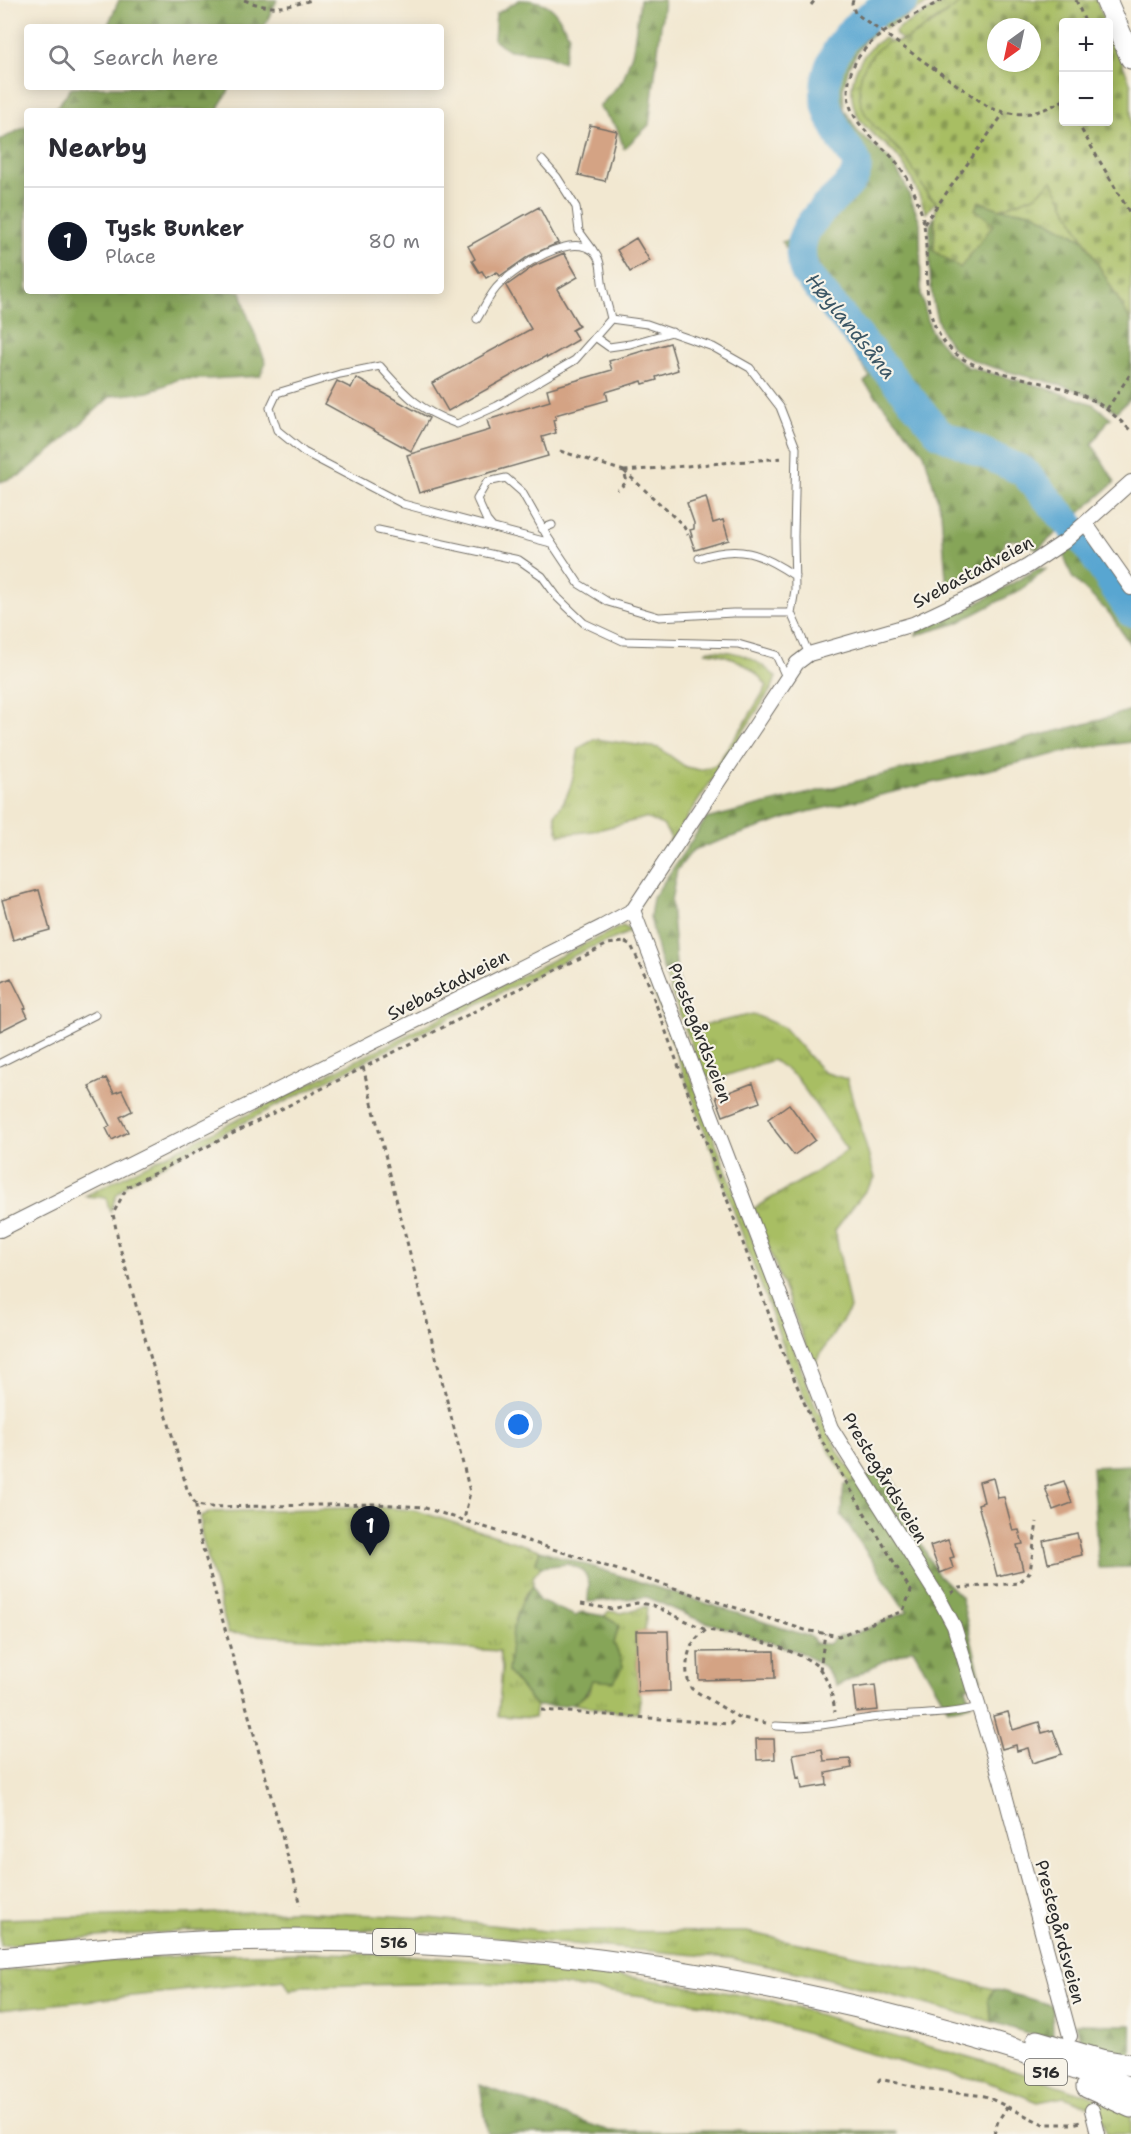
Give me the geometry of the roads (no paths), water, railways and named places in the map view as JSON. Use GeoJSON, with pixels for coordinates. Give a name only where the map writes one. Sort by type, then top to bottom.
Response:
{"type":"FeatureCollection","features":[{"type":"Feature","properties":{"kind":"main road"},"geometry":{"type":"LineString","coordinates":[[1106,0],[1131,58]]}},
{"type":"Feature","properties":{"kind":"main road","name":"516"},"geometry":{"type":"LineString","coordinates":[[0,1958],[140,1945],[281,1940],[442,1944],[646,1965],[834,2001],[963,2034],[1057,2062],[1131,2088]]}},
{"type":"Feature","properties":{"kind":"main road","name":"516"},"geometry":{"type":"LineString","coordinates":[[963,2034],[1004,2032],[1101,2060],[1131,2065]]}},
{"type":"Feature","properties":{"kind":"main road","name":"516"},"geometry":{"type":"LineString","coordinates":[[963,2034],[995,2057],[1096,2090],[1131,2107]]}},
{"type":"Feature","properties":{"kind":"street","name":"Svebastadveien"},"geometry":{"type":"LineString","coordinates":[[0,1230],[633,910],[797,663],[810,654],[913,624],[987,589],[1064,542],[1131,482]]}},
{"type":"Feature","properties":{"kind":"street"},"geometry":{"type":"LineString","coordinates":[[1084,525],[1131,588]]}},
{"type":"Feature","properties":{"kind":"street","name":"Prestegårdsveien"},"geometry":{"type":"LineString","coordinates":[[633,910],[831,1428],[940,1600],[954,1626],[1000,1780],[1070,2036]]}},
{"type":"Feature","properties":{"kind":"street"},"geometry":{"type":"LineString","coordinates":[[1093,2115],[1098,2134]]}},
{"type":"Feature","properties":{"kind":"lane"},"geometry":{"type":"LineString","coordinates":[[542,160],[557,177],[576,207],[579,231],[594,252],[600,266],[602,286],[611,319]]}},
{"type":"Feature","properties":{"kind":"lane"},"geometry":{"type":"LineString","coordinates":[[477,319],[499,285],[533,260],[564,246],[579,245],[594,252]]}},
{"type":"Feature","properties":{"kind":"lane"},"geometry":{"type":"LineString","coordinates":[[611,319],[647,324],[713,347],[750,368],[780,407],[796,448],[795,590],[791,613],[810,654]]}},
{"type":"Feature","properties":{"kind":"lane"},"geometry":{"type":"LineString","coordinates":[[551,543],[403,504],[304,452],[277,430],[270,408],[277,393],[340,374],[380,366],[404,393],[431,414],[457,424],[496,406],[575,360],[611,319]]}},
{"type":"Feature","properties":{"kind":"lane"},"geometry":{"type":"LineString","coordinates":[[596,337],[609,347],[630,344],[672,332]]}},
{"type":"Feature","properties":{"kind":"lane"},"geometry":{"type":"LineString","coordinates":[[493,529],[477,499],[487,482],[506,478],[522,492],[542,529],[579,584],[608,602],[659,617],[791,613]]}},
{"type":"Feature","properties":{"kind":"lane"},"geometry":{"type":"LineString","coordinates":[[542,529],[552,525]]}},
{"type":"Feature","properties":{"kind":"lane"},"geometry":{"type":"LineString","coordinates":[[378,530],[519,560],[543,576],[558,598],[584,623],[623,640],[738,644],[776,655],[786,677]]}},
{"type":"Feature","properties":{"kind":"lane"},"geometry":{"type":"LineString","coordinates":[[699,558],[712,554],[745,551],[773,561],[795,576]]}},
{"type":"Feature","properties":{"kind":"lane"},"geometry":{"type":"LineString","coordinates":[[0,1063],[95,1015]]}},
{"type":"Feature","properties":{"kind":"lane"},"geometry":{"type":"LineString","coordinates":[[776,1726],[801,1728],[865,1719],[964,1711],[978,1707]]}},
{"type":"Feature","properties":{"kind":"waterway","name":"Høylandsåna"},"geometry":{"type":"LineString","coordinates":[[904,0],[881,9],[862,22],[850,33],[833,58],[825,88],[826,103],[839,134],[854,157],[857,170],[850,184],[820,212],[806,230],[801,250],[806,274],[939,433],[1023,471],[1086,543],[1131,612]]}},
{"type":"Feature","properties":{"kind":"place","name":"Tysk Bunker"},"geometry":{"type":"Point","coordinates":[370,1556]}}]}
